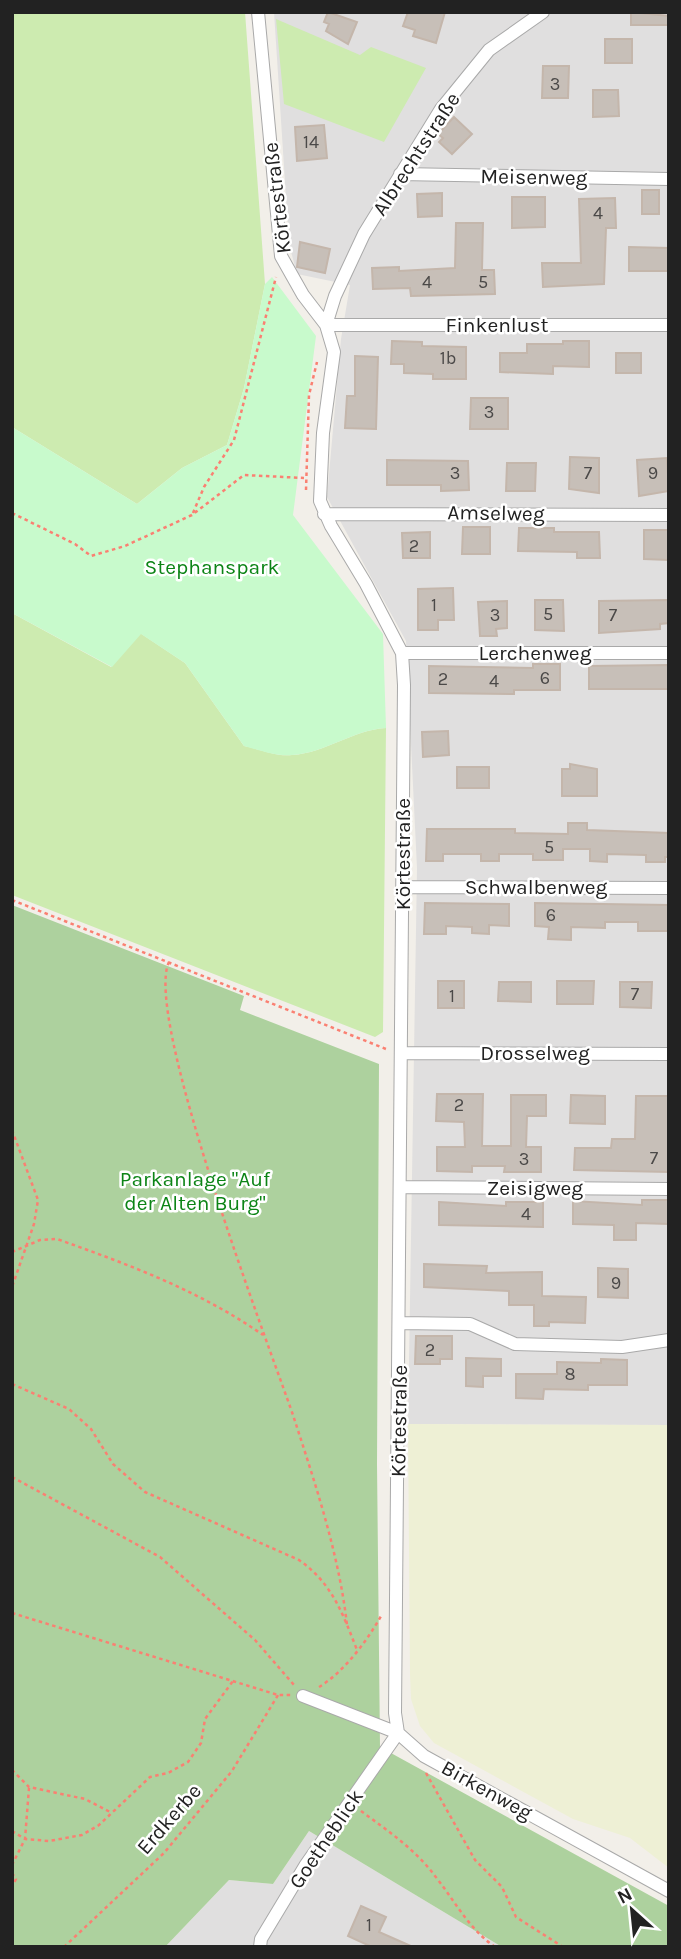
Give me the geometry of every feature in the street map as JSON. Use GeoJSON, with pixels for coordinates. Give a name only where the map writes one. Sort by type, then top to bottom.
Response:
{"type":"FeatureCollection","features":[{"type":"Feature","properties":{"kind":"street","name":"Körtestraße"},"geometry":{"type":"LineString","coordinates":[[258,12],[281,257],[303,295],[326,325],[334,352],[320,482],[324,514],[366,584],[402,653],[401,1323],[395,1713],[398,1733]]}},
{"type":"Feature","properties":{"kind":"street","name":"Albrechtstraße"},"geometry":{"type":"LineString","coordinates":[[326,325],[335,296],[364,234],[441,109],[489,50],[544,12]]}},
{"type":"Feature","properties":{"kind":"street","name":"Meisenweg"},"geometry":{"type":"LineString","coordinates":[[400,174],[669,179]]}},
{"type":"Feature","properties":{"kind":"street","name":"Finkenlust"},"geometry":{"type":"LineString","coordinates":[[326,325],[669,325]]}},
{"type":"Feature","properties":{"kind":"street","name":"Amselweg"},"geometry":{"type":"LineString","coordinates":[[324,514],[669,515]]}},
{"type":"Feature","properties":{"kind":"street","name":"Lerchenweg"},"geometry":{"type":"LineString","coordinates":[[402,653],[669,653]]}},
{"type":"Feature","properties":{"kind":"street","name":"Schwalbenweg"},"geometry":{"type":"LineString","coordinates":[[402,887],[669,888]]}},
{"type":"Feature","properties":{"kind":"street","name":"Drosselweg"},"geometry":{"type":"LineString","coordinates":[[402,1053],[669,1054]]}},
{"type":"Feature","properties":{"kind":"street","name":"Zeisigweg"},"geometry":{"type":"LineString","coordinates":[[401,1187],[669,1189]]}},
{"type":"Feature","properties":{"kind":"street"},"geometry":{"type":"LineString","coordinates":[[401,1323],[470,1324],[515,1345],[622,1347],[669,1340]]}},
{"type":"Feature","properties":{"kind":"street","name":"Birkenweg"},"geometry":{"type":"LineString","coordinates":[[303,1696],[398,1733],[424,1756],[669,1891]]}},
{"type":"Feature","properties":{"kind":"street","name":"Goetheblick"},"geometry":{"type":"LineString","coordinates":[[260,1947],[261,1939],[305,1866],[398,1733]]}},
{"type":"Feature","properties":{"kind":"path"},"geometry":{"type":"LineString","coordinates":[[192,515],[204,487],[234,440],[256,366],[281,257]]}},
{"type":"Feature","properties":{"kind":"path"},"geometry":{"type":"LineString","coordinates":[[307,500],[304,478],[310,395],[318,360]]}},
{"type":"Feature","properties":{"kind":"path"},"geometry":{"type":"LineString","coordinates":[[12,513],[75,544],[91,556],[125,546],[192,515],[244,475],[304,478]]}},
{"type":"Feature","properties":{"kind":"path"},"geometry":{"type":"LineString","coordinates":[[12,900],[402,1053]]}},
{"type":"Feature","properties":{"kind":"path"},"geometry":{"type":"LineString","coordinates":[[169,962],[163,982],[188,1099],[263,1335],[292,1413],[341,1577],[347,1625]]}},
{"type":"Feature","properties":{"kind":"path"},"geometry":{"type":"LineString","coordinates":[[387,1049],[388,1036]]}},
{"type":"Feature","properties":{"kind":"path"},"geometry":{"type":"LineString","coordinates":[[12,1130],[38,1200],[27,1245],[12,1287]]}},
{"type":"Feature","properties":{"kind":"path"},"geometry":{"type":"LineString","coordinates":[[12,1252],[40,1240],[57,1239],[172,1282],[223,1307],[263,1335]]}},
{"type":"Feature","properties":{"kind":"path"},"geometry":{"type":"LineString","coordinates":[[12,1384],[69,1409],[91,1429],[113,1464],[145,1492],[308,1566],[336,1599],[357,1650]]}},
{"type":"Feature","properties":{"kind":"path"},"geometry":{"type":"LineString","coordinates":[[12,1477],[160,1557],[255,1640],[303,1696]]}},
{"type":"Feature","properties":{"kind":"path"},"geometry":{"type":"LineString","coordinates":[[12,1613],[278,1695],[303,1696],[331,1680],[357,1650],[383,1612]]}},
{"type":"Feature","properties":{"kind":"path"},"geometry":{"type":"LineString","coordinates":[[12,1831],[25,1839],[49,1841],[82,1835],[99,1825],[150,1777],[168,1773],[188,1762],[201,1742],[205,1719],[233,1681]]}},
{"type":"Feature","properties":{"kind":"path","name":"Erdkerbe"},"geometry":{"type":"LineString","coordinates":[[64,1947],[164,1853],[232,1771],[278,1695]]}},
{"type":"Feature","properties":{"kind":"path"},"geometry":{"type":"LineString","coordinates":[[12,1770],[29,1787],[85,1800],[112,1813]]}},
{"type":"Feature","properties":{"kind":"path"},"geometry":{"type":"LineString","coordinates":[[424,1770],[475,1860],[502,1887],[516,1917],[563,1947]]}},
{"type":"Feature","properties":{"kind":"path"},"geometry":{"type":"LineString","coordinates":[[12,1865],[25,1839],[29,1787]]}},
{"type":"Feature","properties":{"kind":"path"},"geometry":{"type":"LineString","coordinates":[[350,1803],[408,1846],[435,1876],[477,1934],[495,1947]]}},
{"type":"Feature","properties":{"kind":"path"},"geometry":{"type":"LineString","coordinates":[[12,1872],[16,1879],[12,1887]]}},
{"type":"Feature","properties":{"kind":"shaded area"},"geometry":{"type":"Polygon","coordinates":[[[274,12],[669,12],[669,1425],[408,1424],[417,868],[406,641],[327,497],[341,339],[350,285],[297,274],[289,244],[274,12]]]}},
{"type":"Feature","properties":{"kind":"shaded area"},"geometry":{"type":"Polygon","coordinates":[[[309,1831],[502,1947],[165,1947],[229,1880],[273,1884],[309,1831]]]}},
{"type":"Feature","properties":{"kind":"green space"},"geometry":{"type":"Polygon","coordinates":[[[12,12],[245,12],[265,284],[244,388],[227,445],[182,468],[137,504],[12,427],[12,12]]]}},
{"type":"Feature","properties":{"kind":"green space"},"geometry":{"type":"Polygon","coordinates":[[[276,19],[360,55],[371,47],[426,68],[384,142],[284,104],[276,19]]]}},
{"type":"Feature","properties":{"kind":"green space","name":"Stephanspark"},"geometry":{"type":"Polygon","coordinates":[[[272,277],[316,336],[293,515],[383,634],[386,728],[362,733],[316,750],[286,755],[244,746],[185,663],[141,634],[112,667],[12,613],[12,427],[137,504],[182,468],[227,445],[244,388],[265,284],[272,277]]]}},
{"type":"Feature","properties":{"kind":"green space"},"geometry":{"type":"Polygon","coordinates":[[[12,613],[111,667],[140,633],[185,663],[244,746],[274,754],[292,755],[386,728],[383,1032],[375,1037],[12,895],[12,613]]]}},
{"type":"Feature","properties":{"kind":"green space","name":"Parkanlage \"Auf der Alten Burg\""},"geometry":{"type":"Polygon","coordinates":[[[12,905],[244,996],[240,1010],[379,1064],[377,1464],[380,1747],[669,1906],[669,1947],[502,1947],[309,1831],[273,1884],[229,1880],[165,1947],[12,1947],[12,905]]]}},
{"type":"Feature","properties":{"kind":"green space"},"geometry":{"type":"Polygon","coordinates":[[[408,1424],[669,1425],[669,1868],[630,1838],[573,1819],[434,1743],[420,1726],[411,1699],[410,1674],[408,1424]]]}},
{"type":"Feature","properties":{"kind":"building"},"geometry":{"type":"Polygon","coordinates":[[[328,12],[357,22],[348,44],[326,31],[329,24],[324,22],[328,12]]]}},
{"type":"Feature","properties":{"kind":"building"},"geometry":{"type":"Polygon","coordinates":[[[408,12],[445,12],[436,43],[413,36],[415,30],[403,26],[408,12]]]}},
{"type":"Feature","properties":{"kind":"building"},"geometry":{"type":"Polygon","coordinates":[[[631,12],[669,16],[669,25],[631,25],[631,12]]]}},
{"type":"Feature","properties":{"kind":"building"},"geometry":{"type":"Polygon","coordinates":[[[605,39],[632,39],[632,63],[605,63],[605,39]]]}},
{"type":"Feature","properties":{"kind":"building"},"geometry":{"type":"Polygon","coordinates":[[[543,66],[569,66],[568,98],[542,98],[543,66]]]}},
{"type":"Feature","properties":{"kind":"building"},"geometry":{"type":"Polygon","coordinates":[[[593,90],[618,90],[619,116],[593,117],[593,90]]]}},
{"type":"Feature","properties":{"kind":"building"},"geometry":{"type":"Polygon","coordinates":[[[454,117],[472,134],[452,154],[439,142],[443,138],[438,134],[454,117]]]}},
{"type":"Feature","properties":{"kind":"building"},"geometry":{"type":"Polygon","coordinates":[[[324,125],[327,158],[297,161],[295,127],[324,125]]]}},
{"type":"Feature","properties":{"kind":"building"},"geometry":{"type":"Polygon","coordinates":[[[642,190],[659,190],[659,214],[642,214],[642,190]]]}},
{"type":"Feature","properties":{"kind":"building"},"geometry":{"type":"Polygon","coordinates":[[[442,193],[442,216],[418,217],[417,194],[442,193]]]}},
{"type":"Feature","properties":{"kind":"building"},"geometry":{"type":"Polygon","coordinates":[[[512,197],[545,197],[545,227],[512,228],[512,197]]]}},
{"type":"Feature","properties":{"kind":"building"},"geometry":{"type":"Polygon","coordinates":[[[615,198],[616,228],[606,228],[604,284],[543,287],[542,263],[581,263],[579,199],[615,198]]]}},
{"type":"Feature","properties":{"kind":"building"},"geometry":{"type":"Polygon","coordinates":[[[456,223],[483,223],[482,270],[494,270],[495,294],[411,296],[410,288],[373,289],[372,268],[399,267],[399,271],[455,268],[456,223]]]}},
{"type":"Feature","properties":{"kind":"building"},"geometry":{"type":"Polygon","coordinates":[[[300,242],[330,249],[325,273],[297,267],[300,242]]]}},
{"type":"Feature","properties":{"kind":"building"},"geometry":{"type":"Polygon","coordinates":[[[629,247],[669,248],[669,271],[629,271],[629,247]]]}},
{"type":"Feature","properties":{"kind":"building"},"geometry":{"type":"Polygon","coordinates":[[[392,341],[422,342],[422,346],[466,347],[466,379],[433,379],[433,374],[404,373],[404,364],[391,364],[392,341]]]}},
{"type":"Feature","properties":{"kind":"building"},"geometry":{"type":"Polygon","coordinates":[[[563,341],[589,341],[589,367],[553,366],[553,374],[500,372],[500,353],[527,353],[527,344],[563,344],[563,341]]]}},
{"type":"Feature","properties":{"kind":"building"},"geometry":{"type":"Polygon","coordinates":[[[616,353],[641,353],[641,373],[616,373],[616,353]]]}},
{"type":"Feature","properties":{"kind":"building"},"geometry":{"type":"Polygon","coordinates":[[[355,356],[378,357],[376,429],[345,428],[347,396],[355,396],[355,356]]]}},
{"type":"Feature","properties":{"kind":"building"},"geometry":{"type":"Polygon","coordinates":[[[471,398],[508,398],[508,429],[470,429],[471,398]]]}},
{"type":"Feature","properties":{"kind":"building"},"geometry":{"type":"Polygon","coordinates":[[[570,457],[599,458],[599,493],[569,489],[570,457]]]}},
{"type":"Feature","properties":{"kind":"building"},"geometry":{"type":"Polygon","coordinates":[[[667,458],[669,491],[639,496],[637,460],[667,458]]]}},
{"type":"Feature","properties":{"kind":"building"},"geometry":{"type":"Polygon","coordinates":[[[387,460],[468,461],[469,490],[441,491],[441,485],[387,485],[387,460]]]}},
{"type":"Feature","properties":{"kind":"building"},"geometry":{"type":"Polygon","coordinates":[[[507,463],[536,463],[535,491],[506,491],[507,463]]]}},
{"type":"Feature","properties":{"kind":"building"},"geometry":{"type":"Polygon","coordinates":[[[463,527],[490,527],[490,554],[462,554],[463,527]]]}},
{"type":"Feature","properties":{"kind":"building"},"geometry":{"type":"Polygon","coordinates":[[[519,528],[554,528],[554,532],[599,532],[600,558],[577,558],[577,552],[518,551],[519,528]]]}},
{"type":"Feature","properties":{"kind":"building"},"geometry":{"type":"Polygon","coordinates":[[[644,530],[669,530],[669,560],[644,559],[644,530]]]}},
{"type":"Feature","properties":{"kind":"building"},"geometry":{"type":"Polygon","coordinates":[[[430,532],[430,558],[403,558],[402,533],[430,532]]]}},
{"type":"Feature","properties":{"kind":"building"},"geometry":{"type":"Polygon","coordinates":[[[453,588],[454,620],[438,620],[438,630],[418,630],[418,589],[453,588]]]}},
{"type":"Feature","properties":{"kind":"building"},"geometry":{"type":"Polygon","coordinates":[[[535,600],[563,600],[564,631],[535,630],[535,600]]]}},
{"type":"Feature","properties":{"kind":"building"},"geometry":{"type":"Polygon","coordinates":[[[669,600],[669,623],[660,624],[660,629],[599,633],[599,601],[669,600]]]}},
{"type":"Feature","properties":{"kind":"building"},"geometry":{"type":"Polygon","coordinates":[[[507,601],[507,628],[496,629],[497,636],[480,636],[478,602],[507,601]]]}},
{"type":"Feature","properties":{"kind":"building"},"geometry":{"type":"Polygon","coordinates":[[[533,664],[560,664],[560,690],[514,690],[514,694],[429,693],[429,666],[533,668],[533,664]]]}},
{"type":"Feature","properties":{"kind":"building"},"geometry":{"type":"Polygon","coordinates":[[[669,665],[669,689],[589,689],[589,666],[669,665]]]}},
{"type":"Feature","properties":{"kind":"building"},"geometry":{"type":"Polygon","coordinates":[[[448,731],[449,755],[423,757],[422,732],[448,731]]]}},
{"type":"Feature","properties":{"kind":"building"},"geometry":{"type":"Polygon","coordinates":[[[570,764],[597,769],[597,796],[562,796],[562,769],[570,769],[570,764]]]}},
{"type":"Feature","properties":{"kind":"building"},"geometry":{"type":"Polygon","coordinates":[[[457,767],[489,767],[489,788],[457,788],[457,767]]]}},
{"type":"Feature","properties":{"kind":"building"},"geometry":{"type":"Polygon","coordinates":[[[568,823],[587,823],[587,830],[669,833],[669,857],[665,857],[665,862],[646,862],[646,855],[607,854],[607,862],[590,861],[590,849],[563,849],[563,860],[533,860],[533,854],[499,854],[499,861],[481,861],[481,854],[443,854],[443,861],[426,861],[427,829],[515,829],[515,833],[568,834],[568,823]]]}},
{"type":"Feature","properties":{"kind":"building"},"geometry":{"type":"Polygon","coordinates":[[[425,903],[509,904],[509,926],[489,925],[489,934],[472,933],[472,927],[446,926],[446,934],[424,934],[425,903]]]}},
{"type":"Feature","properties":{"kind":"building"},"geometry":{"type":"Polygon","coordinates":[[[535,903],[669,905],[669,931],[638,931],[638,922],[605,922],[605,928],[571,927],[571,940],[548,939],[549,927],[535,926],[535,903]]]}},
{"type":"Feature","properties":{"kind":"building"},"geometry":{"type":"Polygon","coordinates":[[[438,981],[464,981],[464,1008],[438,1008],[438,981]]]}},
{"type":"Feature","properties":{"kind":"building"},"geometry":{"type":"Polygon","coordinates":[[[557,981],[594,981],[593,1004],[557,1004],[557,981]]]}},
{"type":"Feature","properties":{"kind":"building"},"geometry":{"type":"Polygon","coordinates":[[[499,982],[531,982],[531,1002],[498,1001],[499,982]]]}},
{"type":"Feature","properties":{"kind":"building"},"geometry":{"type":"Polygon","coordinates":[[[620,982],[652,982],[651,1008],[620,1007],[620,982]]]}},
{"type":"Feature","properties":{"kind":"building"},"geometry":{"type":"Polygon","coordinates":[[[437,1094],[483,1094],[482,1146],[511,1146],[511,1095],[546,1095],[546,1116],[527,1116],[526,1147],[541,1147],[541,1172],[504,1172],[505,1166],[472,1166],[472,1172],[437,1171],[437,1147],[465,1147],[464,1122],[436,1121],[437,1094]]]}},
{"type":"Feature","properties":{"kind":"building"},"geometry":{"type":"Polygon","coordinates":[[[571,1095],[605,1096],[605,1124],[570,1123],[571,1095]]]}},
{"type":"Feature","properties":{"kind":"building"},"geometry":{"type":"Polygon","coordinates":[[[636,1096],[669,1096],[669,1172],[574,1170],[575,1148],[611,1148],[612,1139],[635,1139],[636,1096]]]}},
{"type":"Feature","properties":{"kind":"building"},"geometry":{"type":"Polygon","coordinates":[[[642,1200],[669,1200],[669,1224],[636,1223],[636,1240],[614,1240],[614,1225],[573,1224],[573,1201],[642,1205],[642,1200]]]}},
{"type":"Feature","properties":{"kind":"building"},"geometry":{"type":"Polygon","coordinates":[[[439,1202],[506,1206],[506,1202],[543,1202],[543,1227],[439,1225],[439,1202]]]}},
{"type":"Feature","properties":{"kind":"building"},"geometry":{"type":"Polygon","coordinates":[[[424,1264],[487,1266],[486,1273],[542,1272],[542,1296],[586,1297],[585,1323],[549,1322],[549,1326],[534,1326],[534,1305],[509,1305],[509,1291],[424,1287],[424,1264]]]}},
{"type":"Feature","properties":{"kind":"building"},"geometry":{"type":"Polygon","coordinates":[[[598,1268],[628,1269],[628,1298],[598,1297],[598,1268]]]}},
{"type":"Feature","properties":{"kind":"building"},"geometry":{"type":"Polygon","coordinates":[[[416,1336],[452,1336],[452,1359],[440,1359],[440,1364],[415,1364],[416,1336]]]}},
{"type":"Feature","properties":{"kind":"building"},"geometry":{"type":"Polygon","coordinates":[[[466,1358],[501,1359],[501,1376],[483,1376],[483,1387],[466,1386],[466,1358]]]}},
{"type":"Feature","properties":{"kind":"building"},"geometry":{"type":"Polygon","coordinates":[[[601,1359],[627,1360],[627,1385],[588,1385],[588,1390],[544,1389],[543,1399],[516,1398],[516,1374],[557,1374],[557,1362],[601,1363],[601,1359]]]}},
{"type":"Feature","properties":{"kind":"building"},"geometry":{"type":"Polygon","coordinates":[[[361,1906],[386,1917],[379,1932],[413,1947],[372,1947],[348,1936],[361,1906]]]}}]}
